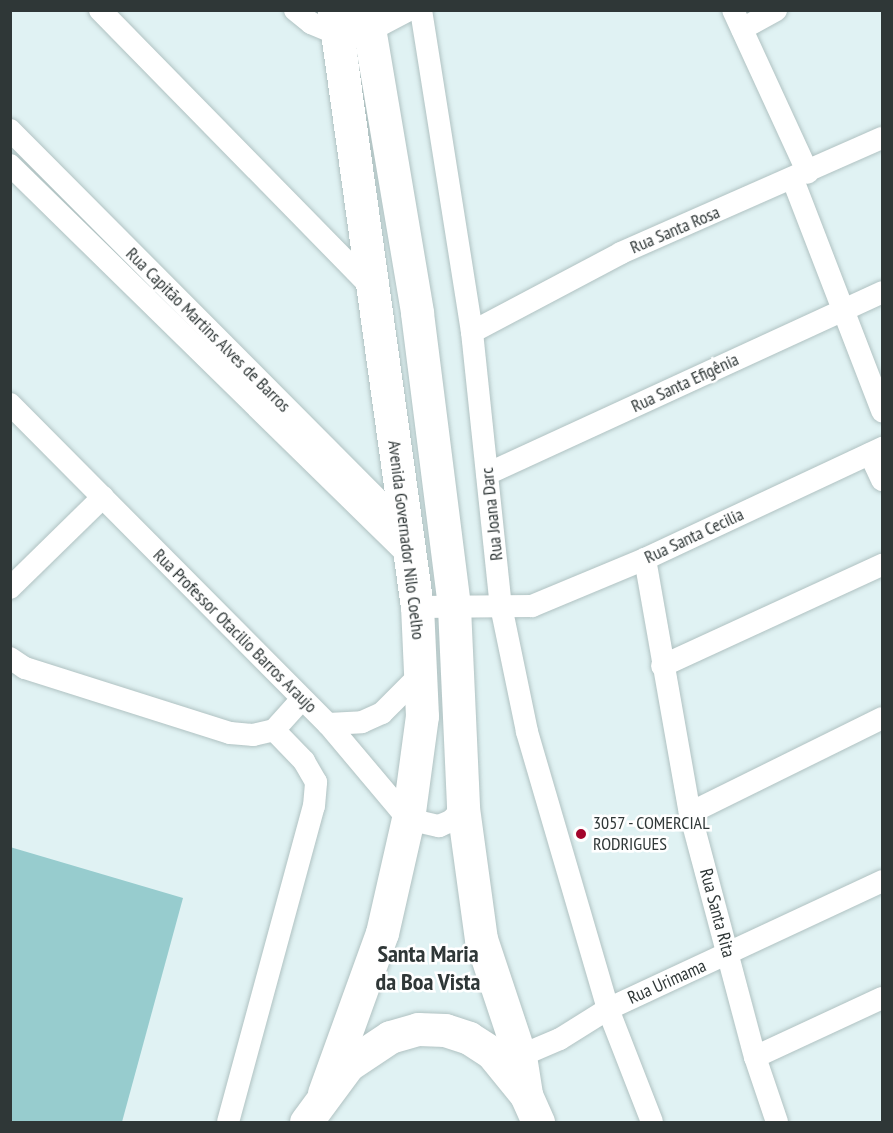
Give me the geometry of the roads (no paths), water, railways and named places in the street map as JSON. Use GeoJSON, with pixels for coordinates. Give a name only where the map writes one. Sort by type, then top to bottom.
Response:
{"type":"FeatureCollection","features":[{"type":"Feature","properties":{"kind":"main road","name":"Avenida Governador Nilo Coelho"},"geometry":{"type":"LineString","coordinates":[[368,21],[417,314],[454,607],[463,808],[481,939],[520,1056],[532,1109]]}},
{"type":"Feature","properties":{"kind":"main road","name":"Avenida Governador Nilo Coelho"},"geometry":{"type":"LineString","coordinates":[[323,1095],[382,933],[408,819],[422,716],[417,607],[371,288],[336,22]]}},
{"type":"Feature","properties":{"kind":"main road"},"geometry":{"type":"LineString","coordinates":[[306,1122],[323,1095],[348,1065],[390,1036],[418,1029],[445,1030],[469,1038],[492,1053],[532,1109]]}},
{"type":"Feature","properties":{"kind":"street"},"geometry":{"type":"LineString","coordinates":[[100,10],[371,288]]}},
{"type":"Feature","properties":{"kind":"street"},"geometry":{"type":"LineString","coordinates":[[295,10],[311,23],[368,21],[410,10]]}},
{"type":"Feature","properties":{"kind":"street","name":"Rua Joana Darc"},"geometry":{"type":"LineString","coordinates":[[421,10],[472,332],[501,606],[527,732],[608,1009],[652,1122]]}},
{"type":"Feature","properties":{"kind":"street"},"geometry":{"type":"LineString","coordinates":[[776,10],[738,20],[800,177],[843,310],[882,411]]}},
{"type":"Feature","properties":{"kind":"street","name":"Rua Capitão Martins Alves de Barros"},"geometry":{"type":"LineString","coordinates":[[10,130],[125,262],[409,543]]}},
{"type":"Feature","properties":{"kind":"street","name":"Rua Santa Rosa"},"geometry":{"type":"LineString","coordinates":[[472,332],[621,254],[800,177],[882,138]]}},
{"type":"Feature","properties":{"kind":"street","name":"Rua Capitão Martins Alves de Barros"},"geometry":{"type":"LineString","coordinates":[[10,165],[125,262]]}},
{"type":"Feature","properties":{"kind":"street","name":"Rua Santa Efigênia"},"geometry":{"type":"LineString","coordinates":[[487,474],[882,292]]}},
{"type":"Feature","properties":{"kind":"street","name":"Rua Professor Otacilio Barros Araujo"},"geometry":{"type":"LineString","coordinates":[[10,404],[328,724],[408,819]]}},
{"type":"Feature","properties":{"kind":"street"},"geometry":{"type":"LineString","coordinates":[[876,451],[882,480]]}},
{"type":"Feature","properties":{"kind":"street","name":"Rua Santa Cecilia"},"geometry":{"type":"LineString","coordinates":[[417,607],[532,606],[645,559],[876,451]]}},
{"type":"Feature","properties":{"kind":"street"},"geometry":{"type":"LineString","coordinates":[[10,588],[103,497]]}},
{"type":"Feature","properties":{"kind":"street","name":"Rua Santa Rita"},"geometry":{"type":"LineString","coordinates":[[645,559],[662,666],[690,813],[755,1057],[777,1122]]}},
{"type":"Feature","properties":{"kind":"street"},"geometry":{"type":"LineString","coordinates":[[662,666],[882,565]]}},
{"type":"Feature","properties":{"kind":"street"},"geometry":{"type":"LineString","coordinates":[[10,658],[25,668],[230,734],[253,735],[274,730],[302,700]]}},
{"type":"Feature","properties":{"kind":"street"},"geometry":{"type":"LineString","coordinates":[[328,724],[362,722],[382,712],[421,674]]}},
{"type":"Feature","properties":{"kind":"street"},"geometry":{"type":"LineString","coordinates":[[690,813],[882,718]]}},
{"type":"Feature","properties":{"kind":"street"},"geometry":{"type":"LineString","coordinates":[[228,1122],[314,806],[316,782],[304,761],[274,730]]}},
{"type":"Feature","properties":{"kind":"street"},"geometry":{"type":"LineString","coordinates":[[408,819],[439,826],[451,821],[463,808]]}},
{"type":"Feature","properties":{"kind":"street","name":"Rua Urimama"},"geometry":{"type":"LineString","coordinates":[[520,1056],[560,1039],[608,1009],[728,955],[882,881]]}},
{"type":"Feature","properties":{"kind":"street"},"geometry":{"type":"LineString","coordinates":[[755,1057],[882,998]]}},
{"type":"Feature","properties":{"kind":"place","name":"3057 - COMERCIAL RODRIGUES"},"geometry":{"type":"Point","coordinates":[581,834]}},
{"type":"Feature","properties":{"kind":"district","name":"Santa Maria da Boa Vista"},"geometry":{"type":"Point","coordinates":[428,968]}}]}
